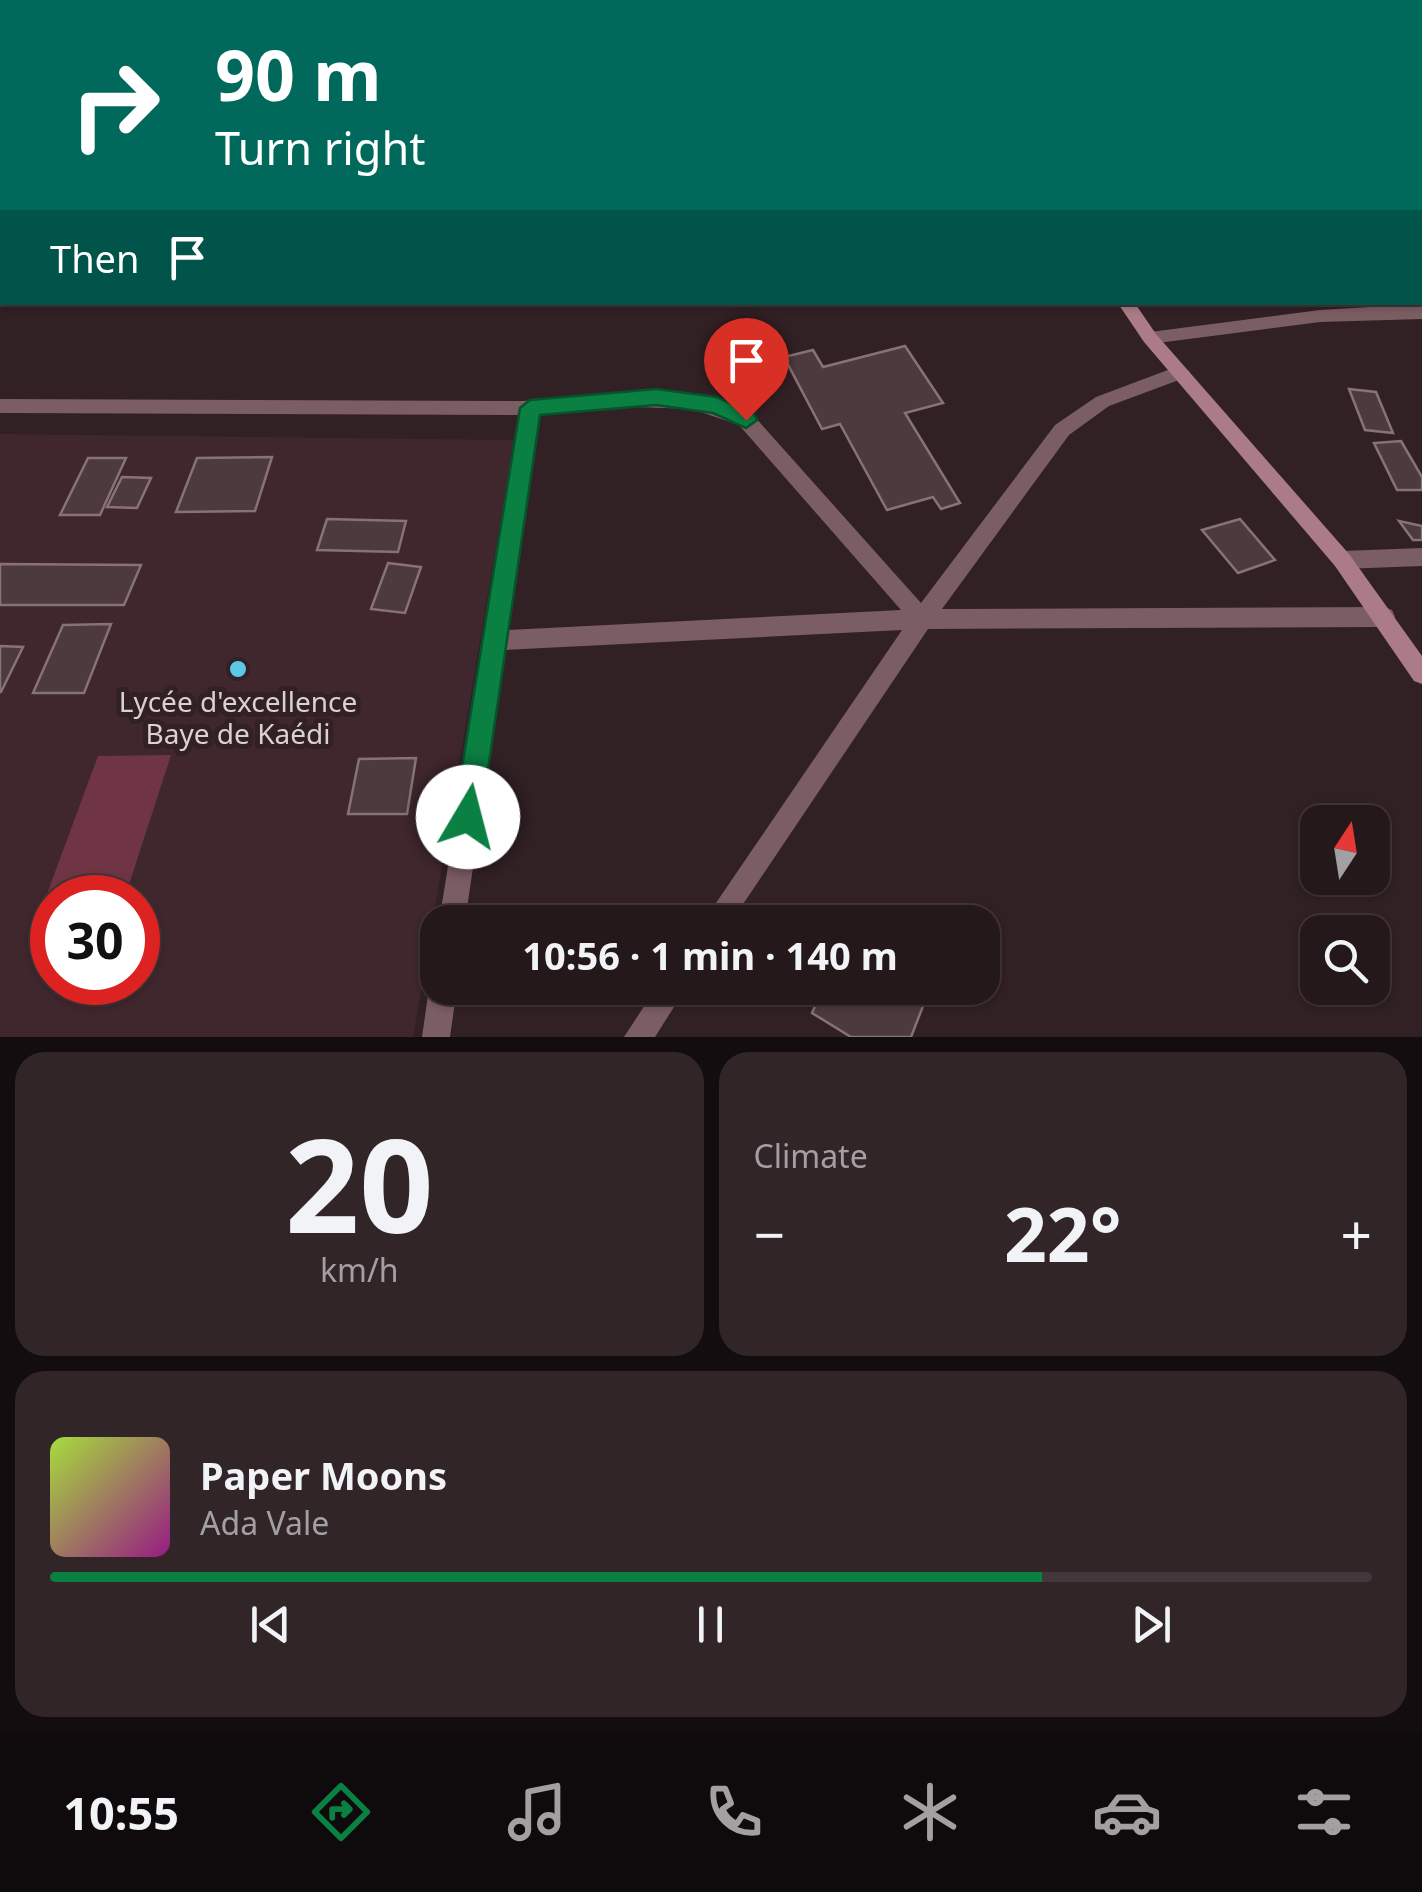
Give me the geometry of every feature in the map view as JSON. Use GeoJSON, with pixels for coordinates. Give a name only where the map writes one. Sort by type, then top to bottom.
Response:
{"type":"FeatureCollection","features":[{"type":"Feature","properties":{"kind":"street"},"geometry":{"type":"LineString","coordinates":[[1127,305],[1150,338],[1342,560],[1422,674]]}},
{"type":"Feature","properties":{"kind":"street"},"geometry":{"type":"LineString","coordinates":[[1150,338],[1303,318],[1373,312],[1422,313]]}},
{"type":"Feature","properties":{"kind":"street"},"geometry":{"type":"LineString","coordinates":[[728,905],[922,619],[1078,413],[1182,372]]}},
{"type":"Feature","properties":{"kind":"street"},"geometry":{"type":"LineString","coordinates":[[0,406],[530,408],[656,397],[717,405],[746,420],[922,619]]}},
{"type":"Feature","properties":{"kind":"street"},"geometry":{"type":"LineString","coordinates":[[454,905],[530,408]]}},
{"type":"Feature","properties":{"kind":"street"},"geometry":{"type":"LineString","coordinates":[[1342,560],[1422,557]]}},
{"type":"Feature","properties":{"kind":"street"},"geometry":{"type":"LineString","coordinates":[[493,642],[922,619],[1384,617]]}},
{"type":"Feature","properties":{"kind":"street"},"geometry":{"type":"LineString","coordinates":[[436,1037],[441,1005]]}},
{"type":"Feature","properties":{"kind":"street"},"geometry":{"type":"LineString","coordinates":[[638,1037],[660,1005]]}},
{"type":"Feature","properties":{"kind":"shaded area","name":"Lycée d'excellence Baye de Kaédi"},"geometry":{"type":"Polygon","coordinates":[[[0,434],[514,440],[435,905],[420,905],[420,996],[413,1037],[0,1037],[0,434]]]}},
{"type":"Feature","properties":{"kind":"shaded area"},"geometry":{"type":"Polygon","coordinates":[[[171,755],[132,875],[54,875],[98,756],[171,755]]]}},
{"type":"Feature","properties":{"kind":"building"},"geometry":{"type":"Polygon","coordinates":[[[905,346],[943,403],[905,413],[960,503],[941,509],[933,497],[887,510],[840,424],[822,429],[784,357],[813,350],[823,367],[905,346]]]}},
{"type":"Feature","properties":{"kind":"building"},"geometry":{"type":"Polygon","coordinates":[[[1349,389],[1376,392],[1393,433],[1365,430],[1349,389]]]}},
{"type":"Feature","properties":{"kind":"building"},"geometry":{"type":"Polygon","coordinates":[[[1401,441],[1422,477],[1422,490],[1397,490],[1374,443],[1401,441]]]}},
{"type":"Feature","properties":{"kind":"building"},"geometry":{"type":"Polygon","coordinates":[[[272,457],[255,511],[176,512],[197,458],[272,457]]]}},
{"type":"Feature","properties":{"kind":"building"},"geometry":{"type":"Polygon","coordinates":[[[88,458],[126,458],[100,515],[60,515],[88,458]]]}},
{"type":"Feature","properties":{"kind":"building"},"geometry":{"type":"Polygon","coordinates":[[[122,477],[151,478],[137,508],[107,507],[122,477]]]}},
{"type":"Feature","properties":{"kind":"building"},"geometry":{"type":"Polygon","coordinates":[[[327,519],[406,521],[398,552],[317,550],[327,519]]]}},
{"type":"Feature","properties":{"kind":"building"},"geometry":{"type":"Polygon","coordinates":[[[1240,519],[1275,560],[1238,573],[1202,530],[1240,519]]]}},
{"type":"Feature","properties":{"kind":"building"},"geometry":{"type":"Polygon","coordinates":[[[1399,521],[1422,526],[1422,540],[1413,540],[1399,521]]]}},
{"type":"Feature","properties":{"kind":"building"},"geometry":{"type":"Polygon","coordinates":[[[388,563],[421,567],[405,613],[371,609],[388,563]]]}},
{"type":"Feature","properties":{"kind":"building"},"geometry":{"type":"Polygon","coordinates":[[[0,564],[141,565],[124,605],[0,605],[0,564]]]}},
{"type":"Feature","properties":{"kind":"building"},"geometry":{"type":"Polygon","coordinates":[[[111,624],[84,693],[33,693],[63,625],[111,624]]]}},
{"type":"Feature","properties":{"kind":"building"},"geometry":{"type":"Polygon","coordinates":[[[0,646],[23,647],[1,692],[0,692],[0,646]]]}},
{"type":"Feature","properties":{"kind":"building"},"geometry":{"type":"Polygon","coordinates":[[[416,758],[407,814],[348,814],[359,759],[416,758]]]}},
{"type":"Feature","properties":{"kind":"building"},"geometry":{"type":"Polygon","coordinates":[[[816,1005],[923,1005],[911,1037],[851,1037],[812,1013],[816,1005]]]}},
{"type":"Feature","properties":{"kind":"place","name":"Lycée d'excellence Baye de Kaédi"},"geometry":{"type":"Point","coordinates":[238,669]}},
{"type":"Feature","properties":{"kind":"route"},"geometry":{"type":"LineString","coordinates":[[468,817],[530,408],[656,397],[717,405],[746,420]]}}]}
